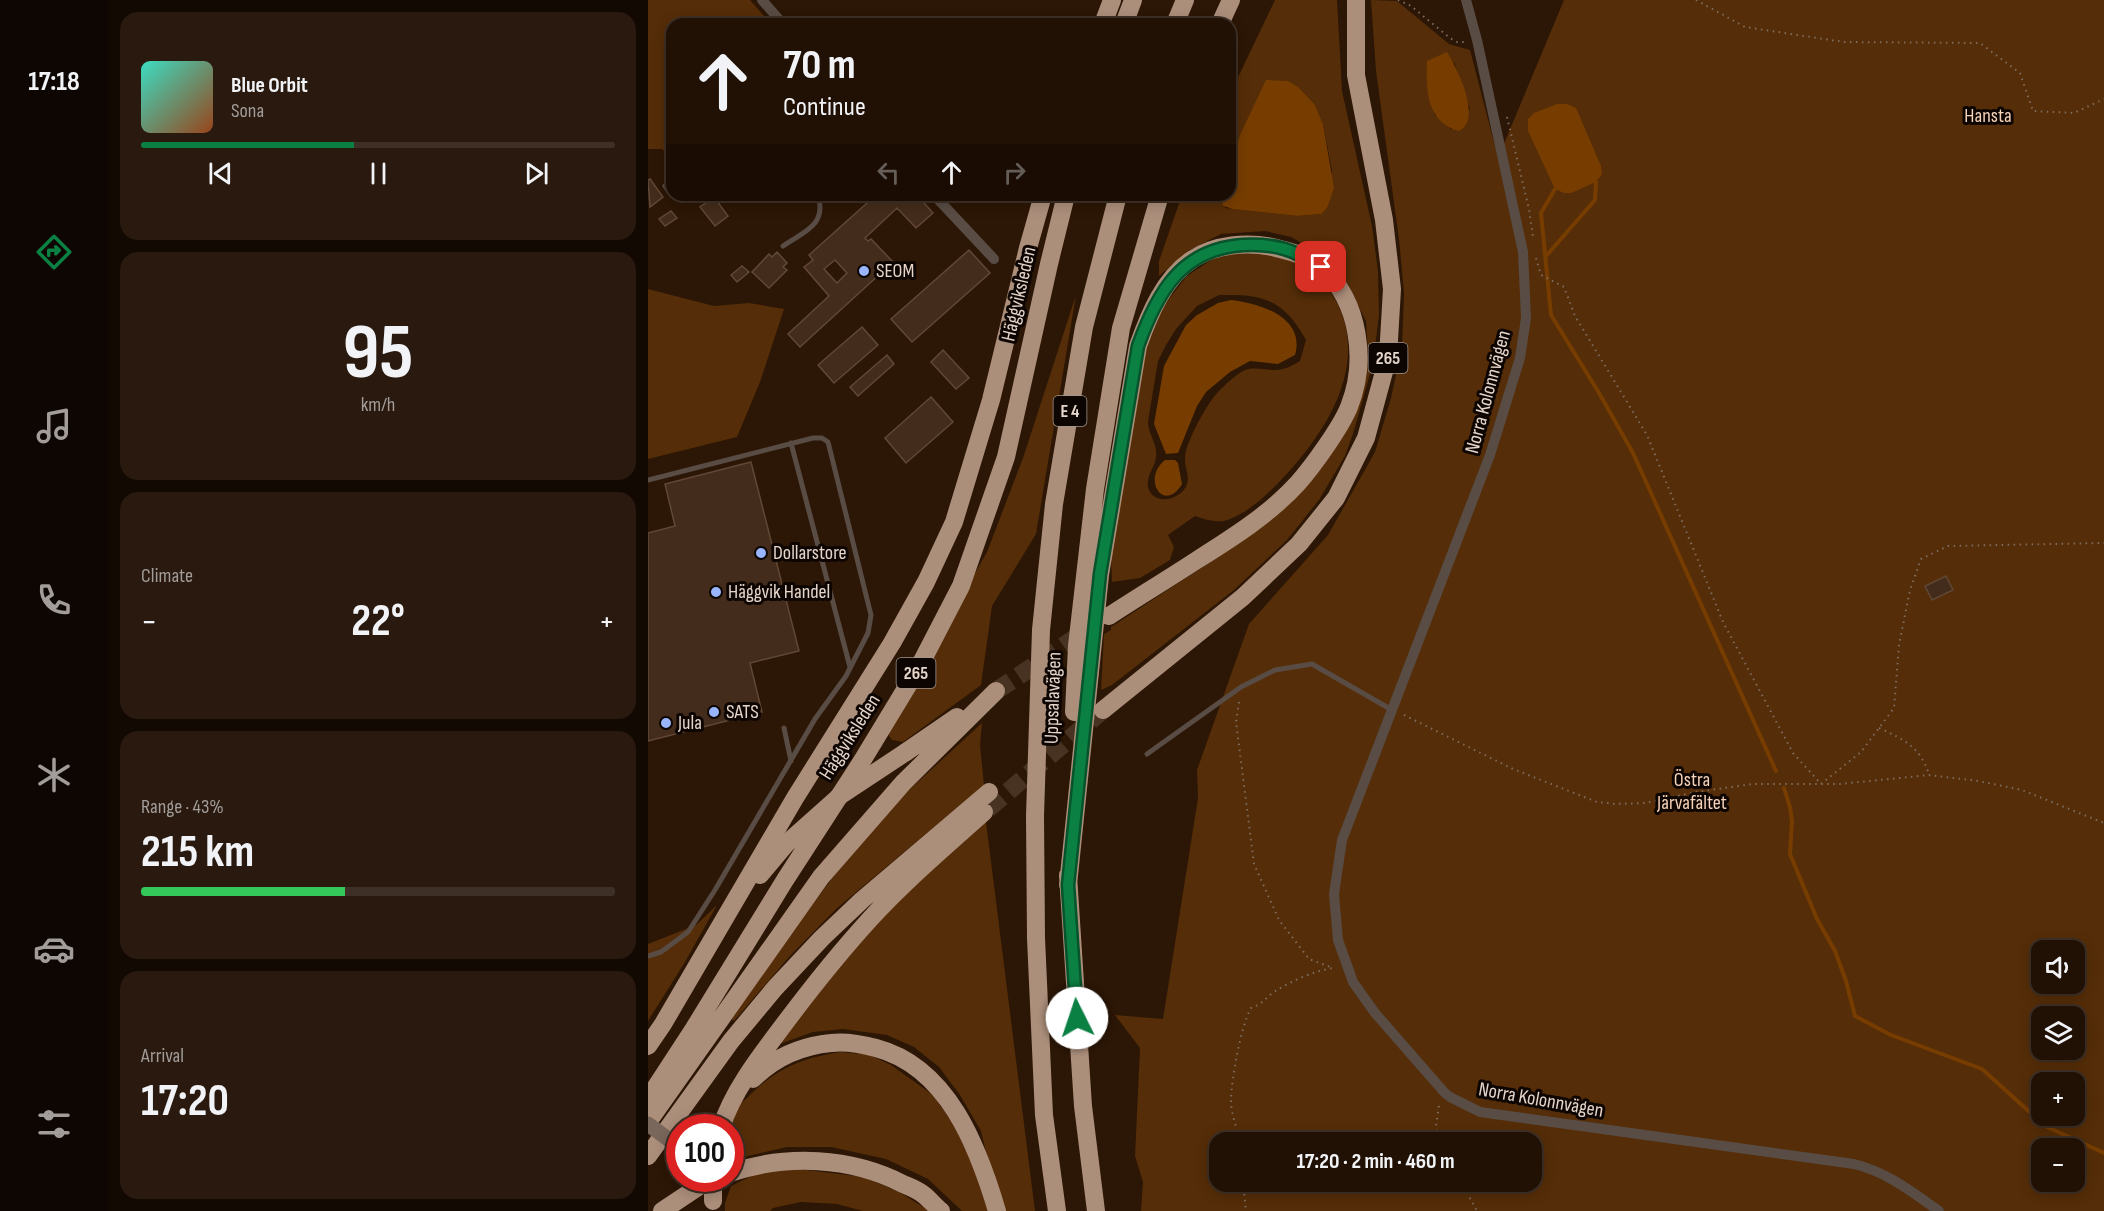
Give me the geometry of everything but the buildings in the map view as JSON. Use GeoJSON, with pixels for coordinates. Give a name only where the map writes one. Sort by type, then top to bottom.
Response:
{"type":"FeatureCollection","features":[{"type":"Feature","properties":{"kind":"highway"},"geometry":{"type":"LineString","coordinates":[[1105,18],[1112,0]]}},
{"type":"Feature","properties":{"kind":"highway"},"geometry":{"type":"LineString","coordinates":[[1126,18],[1134,0]]}},
{"type":"Feature","properties":{"kind":"highway"},"geometry":{"type":"LineString","coordinates":[[1178,18],[1185,0]]}},
{"type":"Feature","properties":{"kind":"highway"},"geometry":{"type":"LineString","coordinates":[[1223,18],[1231,0]]}},
{"type":"Feature","properties":{"kind":"highway","name":"265"},"geometry":{"type":"LineString","coordinates":[[1103,710],[1243,597],[1299,544],[1336,498],[1366,438],[1389,357],[1392,289],[1384,220],[1356,75],[1356,0]]}},
{"type":"Feature","properties":{"kind":"highway"},"geometry":{"type":"LineString","coordinates":[[648,1046],[795,798],[892,643],[926,582],[954,522],[992,400],[1041,201]]}},
{"type":"Feature","properties":{"kind":"highway","name":"Häggviksleden"},"geometry":{"type":"LineString","coordinates":[[648,1099],[920,667],[961,586],[1006,457],[1065,201]]}},
{"type":"Feature","properties":{"kind":"highway","name":"Uppsalavägen"},"geometry":{"type":"LineString","coordinates":[[1057,1211],[1044,1115],[1036,938],[1035,816],[1041,630],[1054,504],[1082,339],[1116,201]]}},
{"type":"Feature","properties":{"kind":"highway","name":"Uppsalavägen"},"geometry":{"type":"LineString","coordinates":[[1096,1211],[1083,1106],[1068,885],[1077,646],[1095,489],[1120,328],[1158,201]]}},
{"type":"Feature","properties":{"kind":"highway"},"geometry":{"type":"LineString","coordinates":[[1068,885],[1100,574],[1138,346],[1149,314],[1173,277],[1193,259],[1225,246],[1257,244],[1292,252],[1321,267],[1337,285],[1352,311],[1358,344],[1358,376],[1349,408],[1334,434],[1298,483],[1268,510],[1230,539],[1109,616]]}},
{"type":"Feature","properties":{"kind":"highway"},"geometry":{"type":"LineString","coordinates":[[648,1123],[821,877],[903,783],[996,691],[841,795],[786,844],[729,911]]}},
{"type":"Feature","properties":{"kind":"highway"},"geometry":{"type":"LineString","coordinates":[[648,1156],[731,1041],[814,946],[862,900],[989,801],[872,918],[799,1004],[764,1050],[727,1114]]}},
{"type":"Feature","properties":{"kind":"highway"},"geometry":{"type":"LineString","coordinates":[[648,1033],[695,968]]}},
{"type":"Feature","properties":{"kind":"highway"},"geometry":{"type":"LineString","coordinates":[[735,1097],[763,1068],[784,1054],[812,1045],[836,1042],[860,1044],[885,1050],[907,1061],[929,1078],[948,1099],[969,1135],[985,1172],[997,1211]]}},
{"type":"Feature","properties":{"kind":"highway"},"geometry":{"type":"LineString","coordinates":[[744,1169],[792,1160],[829,1162],[880,1172],[923,1194],[941,1211]]}},
{"type":"Feature","properties":{"kind":"highway"},"geometry":{"type":"LineString","coordinates":[[662,1211],[690,1192]]}},
{"type":"Feature","properties":{"kind":"highway"},"geometry":{"type":"LineString","coordinates":[[713,1192],[713,1203]]}},
{"type":"Feature","properties":{"kind":"main road"},"geometry":{"type":"LineString","coordinates":[[648,1123],[666,1137]]}},
{"type":"Feature","properties":{"kind":"main road"},"geometry":{"type":"LineString","coordinates":[[708,1192],[713,1203]]}},
{"type":"Feature","properties":{"kind":"street"},"geometry":{"type":"LineString","coordinates":[[762,0],[778,18]]}},
{"type":"Feature","properties":{"kind":"street","name":"Norra Kolonnvägen"},"geometry":{"type":"LineString","coordinates":[[1466,0],[1478,40],[1523,252],[1526,318],[1520,358],[1490,455],[1342,840],[1334,894],[1338,940],[1353,982],[1375,1013],[1444,1092],[1479,1112],[1854,1164],[1872,1168],[1888,1176],[1939,1211]]}},
{"type":"Feature","properties":{"kind":"street"},"geometry":{"type":"LineString","coordinates":[[940,201],[994,259]]}},
{"type":"Feature","properties":{"kind":"lane"},"geometry":{"type":"LineString","coordinates":[[783,246],[815,224],[821,212],[819,201]]}},
{"type":"Feature","properties":{"kind":"lane"},"geometry":{"type":"LineString","coordinates":[[648,480],[791,443],[822,438],[828,442],[871,615],[868,633],[850,667],[688,932],[661,952],[648,956]]}},
{"type":"Feature","properties":{"kind":"lane"},"geometry":{"type":"LineString","coordinates":[[791,443],[850,667]]}},
{"type":"Feature","properties":{"kind":"lane"},"geometry":{"type":"LineString","coordinates":[[1147,754],[1241,687],[1275,670],[1312,664],[1393,710]]}},
{"type":"Feature","properties":{"kind":"lane"},"geometry":{"type":"LineString","coordinates":[[784,728],[791,761]]}},
{"type":"Feature","properties":{"kind":"path"},"geometry":{"type":"LineString","coordinates":[[1398,0],[1417,10],[1450,38],[1462,42],[1478,40]]}},
{"type":"Feature","properties":{"kind":"path"},"geometry":{"type":"LineString","coordinates":[[1696,0],[1745,27],[1844,42],[1980,43],[2020,73],[2033,111],[2074,113],[2104,99]]}},
{"type":"Feature","properties":{"kind":"path"},"geometry":{"type":"LineString","coordinates":[[1541,275],[1564,287],[1575,316],[1647,435],[1723,622],[1793,753],[1821,784]]}},
{"type":"Feature","properties":{"kind":"path"},"geometry":{"type":"LineString","coordinates":[[1821,784],[1861,752],[1894,708],[1899,645],[1910,591],[1921,559],[1948,546],[2104,543]]}},
{"type":"Feature","properties":{"kind":"path"},"geometry":{"type":"LineString","coordinates":[[1241,687],[1236,722],[1254,864],[1279,920],[1309,959],[1333,968]]}},
{"type":"Feature","properties":{"kind":"path"},"geometry":{"type":"LineString","coordinates":[[1393,710],[1513,769],[1597,802],[1646,803],[1696,792],[1753,784],[1840,784],[1929,775],[1978,781],[2022,790],[2104,823]]}},
{"type":"Feature","properties":{"kind":"path"},"geometry":{"type":"LineString","coordinates":[[1879,728],[1912,745],[1927,767],[1929,775]]}},
{"type":"Feature","properties":{"kind":"path"},"geometry":{"type":"LineString","coordinates":[[1238,1132],[1231,1102],[1238,1052],[1246,1018],[1251,1008],[1261,1005],[1273,992],[1322,970],[1347,964]]}},
{"type":"Feature","properties":{"kind":"path"},"geometry":{"type":"LineString","coordinates":[[1437,1132],[1437,1110],[1444,1092]]}},
{"type":"Feature","properties":{"kind":"path"},"geometry":{"type":"LineString","coordinates":[[1245,1192],[1246,1211]]}},
{"type":"Feature","properties":{"kind":"path"},"geometry":{"type":"LineString","coordinates":[[1467,1192],[1477,1211]]}},
{"type":"Feature","properties":{"kind":"green space"},"geometry":{"type":"Polygon","coordinates":[[[648,0],[750,0],[766,18],[666,18],[666,153],[662,149],[648,149],[648,0]]]}},
{"type":"Feature","properties":{"kind":"green space"},"geometry":{"type":"Polygon","coordinates":[[[1275,0],[1337,0],[1342,91],[1372,226],[1378,271],[1379,315],[1373,363],[1345,456],[1319,500],[1287,540],[1234,590],[1112,685],[1101,690],[1104,634],[1261,526],[1363,386],[1368,353],[1366,321],[1349,287],[1326,257],[1291,237],[1265,231],[1221,234],[1188,251],[1159,276],[1159,261],[1180,201],[1222,201],[1226,208],[1297,216],[1320,214],[1327,208],[1332,171],[1323,124],[1315,105],[1240,135],[1236,147],[1236,81],[1275,0]]]}},
{"type":"Feature","properties":{"kind":"green space","name":"Östra Järvafältet"},"geometry":{"type":"Polygon","coordinates":[[[1371,0],[1397,1],[1449,44],[1470,50],[1498,158],[1564,0],[2104,0],[2104,1211],[1141,1211],[1143,1182],[1135,1156],[1140,1048],[1115,1015],[1163,1019],[1198,798],[1197,770],[1249,624],[1328,535],[1375,452],[1391,398],[1402,347],[1404,293],[1376,71],[1371,0]],[[1454,62],[1434,114],[1451,129],[1470,109],[1454,62]]]}},
{"type":"Feature","properties":{"kind":"green space"},"geometry":{"type":"Polygon","coordinates":[[[1251,250],[1285,258],[1303,266],[1324,284],[1339,307],[1346,328],[1348,350],[1346,371],[1340,392],[1331,412],[1307,450],[1280,482],[1256,503],[1239,515],[1222,521],[1195,516],[1168,535],[1174,547],[1170,560],[1140,578],[1112,582],[1111,553],[1147,343],[1164,305],[1187,276],[1226,253],[1251,250]],[[1219,295],[1197,306],[1176,329],[1158,361],[1148,422],[1156,452],[1148,487],[1151,493],[1161,499],[1174,497],[1184,490],[1188,481],[1185,464],[1186,450],[1198,423],[1218,392],[1240,373],[1247,370],[1255,368],[1278,370],[1300,361],[1306,340],[1280,307],[1260,298],[1219,295]]]}},
{"type":"Feature","properties":{"kind":"green space"},"geometry":{"type":"Polygon","coordinates":[[[648,289],[714,306],[749,303],[784,309],[760,382],[737,437],[648,459],[648,289]]]}},
{"type":"Feature","properties":{"kind":"green space"},"geometry":{"type":"Polygon","coordinates":[[[1076,295],[1036,534],[992,606],[981,685],[903,742],[892,740],[888,728],[987,552],[1023,458],[1076,295]]]}},
{"type":"Feature","properties":{"kind":"green space"},"geometry":{"type":"Polygon","coordinates":[[[982,723],[980,745],[984,785],[836,909],[789,957],[734,1021],[729,1017],[839,869],[883,814],[982,723]]]}},
{"type":"Feature","properties":{"kind":"green space"},"geometry":{"type":"Polygon","coordinates":[[[986,822],[1035,1211],[1000,1211],[981,1131],[960,1095],[939,1067],[914,1047],[887,1035],[843,1029],[813,1032],[774,1046],[881,917],[936,864],[986,822]]]}},
{"type":"Feature","properties":{"kind":"green space"},"geometry":{"type":"Polygon","coordinates":[[[717,905],[648,1021],[648,944],[696,925],[717,905]]]}},
{"type":"Feature","properties":{"kind":"green space"},"geometry":{"type":"Polygon","coordinates":[[[841,1052],[870,1055],[891,1065],[933,1095],[953,1124],[970,1157],[988,1211],[962,1211],[928,1179],[886,1159],[831,1147],[787,1147],[744,1157],[744,1114],[734,1114],[735,1110],[759,1086],[780,1071],[814,1057],[841,1052]]]}},
{"type":"Feature","properties":{"kind":"green space"},"geometry":{"type":"Polygon","coordinates":[[[790,1168],[864,1177],[899,1192],[930,1211],[863,1211],[837,1204],[801,1202],[773,1208],[770,1211],[725,1211],[729,1192],[744,1192],[744,1180],[757,1173],[790,1168]]]}},
{"type":"Feature","properties":{"kind":"shaded area"},"geometry":{"type":"Polygon","coordinates":[[[1447,52],[1462,81],[1468,105],[1469,116],[1466,125],[1459,131],[1448,127],[1440,120],[1430,103],[1428,93],[1427,61],[1447,52]]]}},
{"type":"Feature","properties":{"kind":"shaded area"},"geometry":{"type":"Polygon","coordinates":[[[1266,80],[1288,81],[1298,87],[1315,105],[1323,124],[1334,188],[1327,208],[1321,214],[1297,216],[1223,206],[1222,201],[1236,201],[1236,147],[1266,80]]]}},
{"type":"Feature","properties":{"kind":"shaded area"},"geometry":{"type":"Polygon","coordinates":[[[1557,104],[1567,104],[1576,108],[1601,166],[1602,174],[1596,182],[1571,193],[1555,189],[1528,131],[1528,119],[1534,113],[1557,104]]]}},
{"type":"Feature","properties":{"kind":"shaded area"},"geometry":{"type":"Polygon","coordinates":[[[1231,300],[1278,314],[1294,331],[1297,342],[1295,355],[1278,364],[1250,361],[1230,372],[1206,392],[1197,406],[1178,453],[1166,454],[1154,424],[1164,366],[1186,325],[1197,315],[1218,303],[1231,300]]]}},
{"type":"Feature","properties":{"kind":"shaded area"},"geometry":{"type":"Polygon","coordinates":[[[1165,460],[1175,460],[1178,463],[1182,484],[1168,496],[1162,495],[1155,484],[1158,468],[1165,460]]]}},
{"type":"Feature","properties":{"kind":"waterway"},"geometry":{"type":"LineString","coordinates":[[1546,256],[1595,200],[1596,182]]}},
{"type":"Feature","properties":{"kind":"waterway"},"geometry":{"type":"LineString","coordinates":[[1555,189],[1541,213],[1551,315],[1633,453],[1776,771]]}},
{"type":"Feature","properties":{"kind":"waterway"},"geometry":{"type":"LineString","coordinates":[[1784,788],[1792,821],[1790,854],[1817,919],[1835,951],[1855,1016],[1891,1035],[1982,1069],[2045,1126],[2104,1153]]}},
{"type":"Feature","properties":{"kind":"tunnel"},"geometry":{"type":"LineString","coordinates":[[996,691],[1087,630]]}},
{"type":"Feature","properties":{"kind":"tunnel"},"geometry":{"type":"LineString","coordinates":[[988,809],[1103,710]]}},
{"type":"Feature","properties":{"kind":"place","name":"SEOM"},"geometry":{"type":"Point","coordinates":[864,271]}},
{"type":"Feature","properties":{"kind":"place","name":"Dollarstore"},"geometry":{"type":"Point","coordinates":[761,553]}},
{"type":"Feature","properties":{"kind":"place","name":"Häggvik Handel"},"geometry":{"type":"Point","coordinates":[716,592]}},
{"type":"Feature","properties":{"kind":"place","name":"SATS"},"geometry":{"type":"Point","coordinates":[714,712]}},
{"type":"Feature","properties":{"kind":"place","name":"Jula"},"geometry":{"type":"Point","coordinates":[666,723]}},
{"type":"Feature","properties":{"kind":"route"},"geometry":{"type":"LineString","coordinates":[[1077,1018],[1068,885],[1100,574],[1138,346],[1149,314],[1173,277],[1193,259],[1225,246],[1257,244],[1292,252],[1321,267]]}},
{"type":"Feature","properties":{"kind":"park label","name":"Hansta"},"geometry":{"type":"Point","coordinates":[1988,116]}}]}
